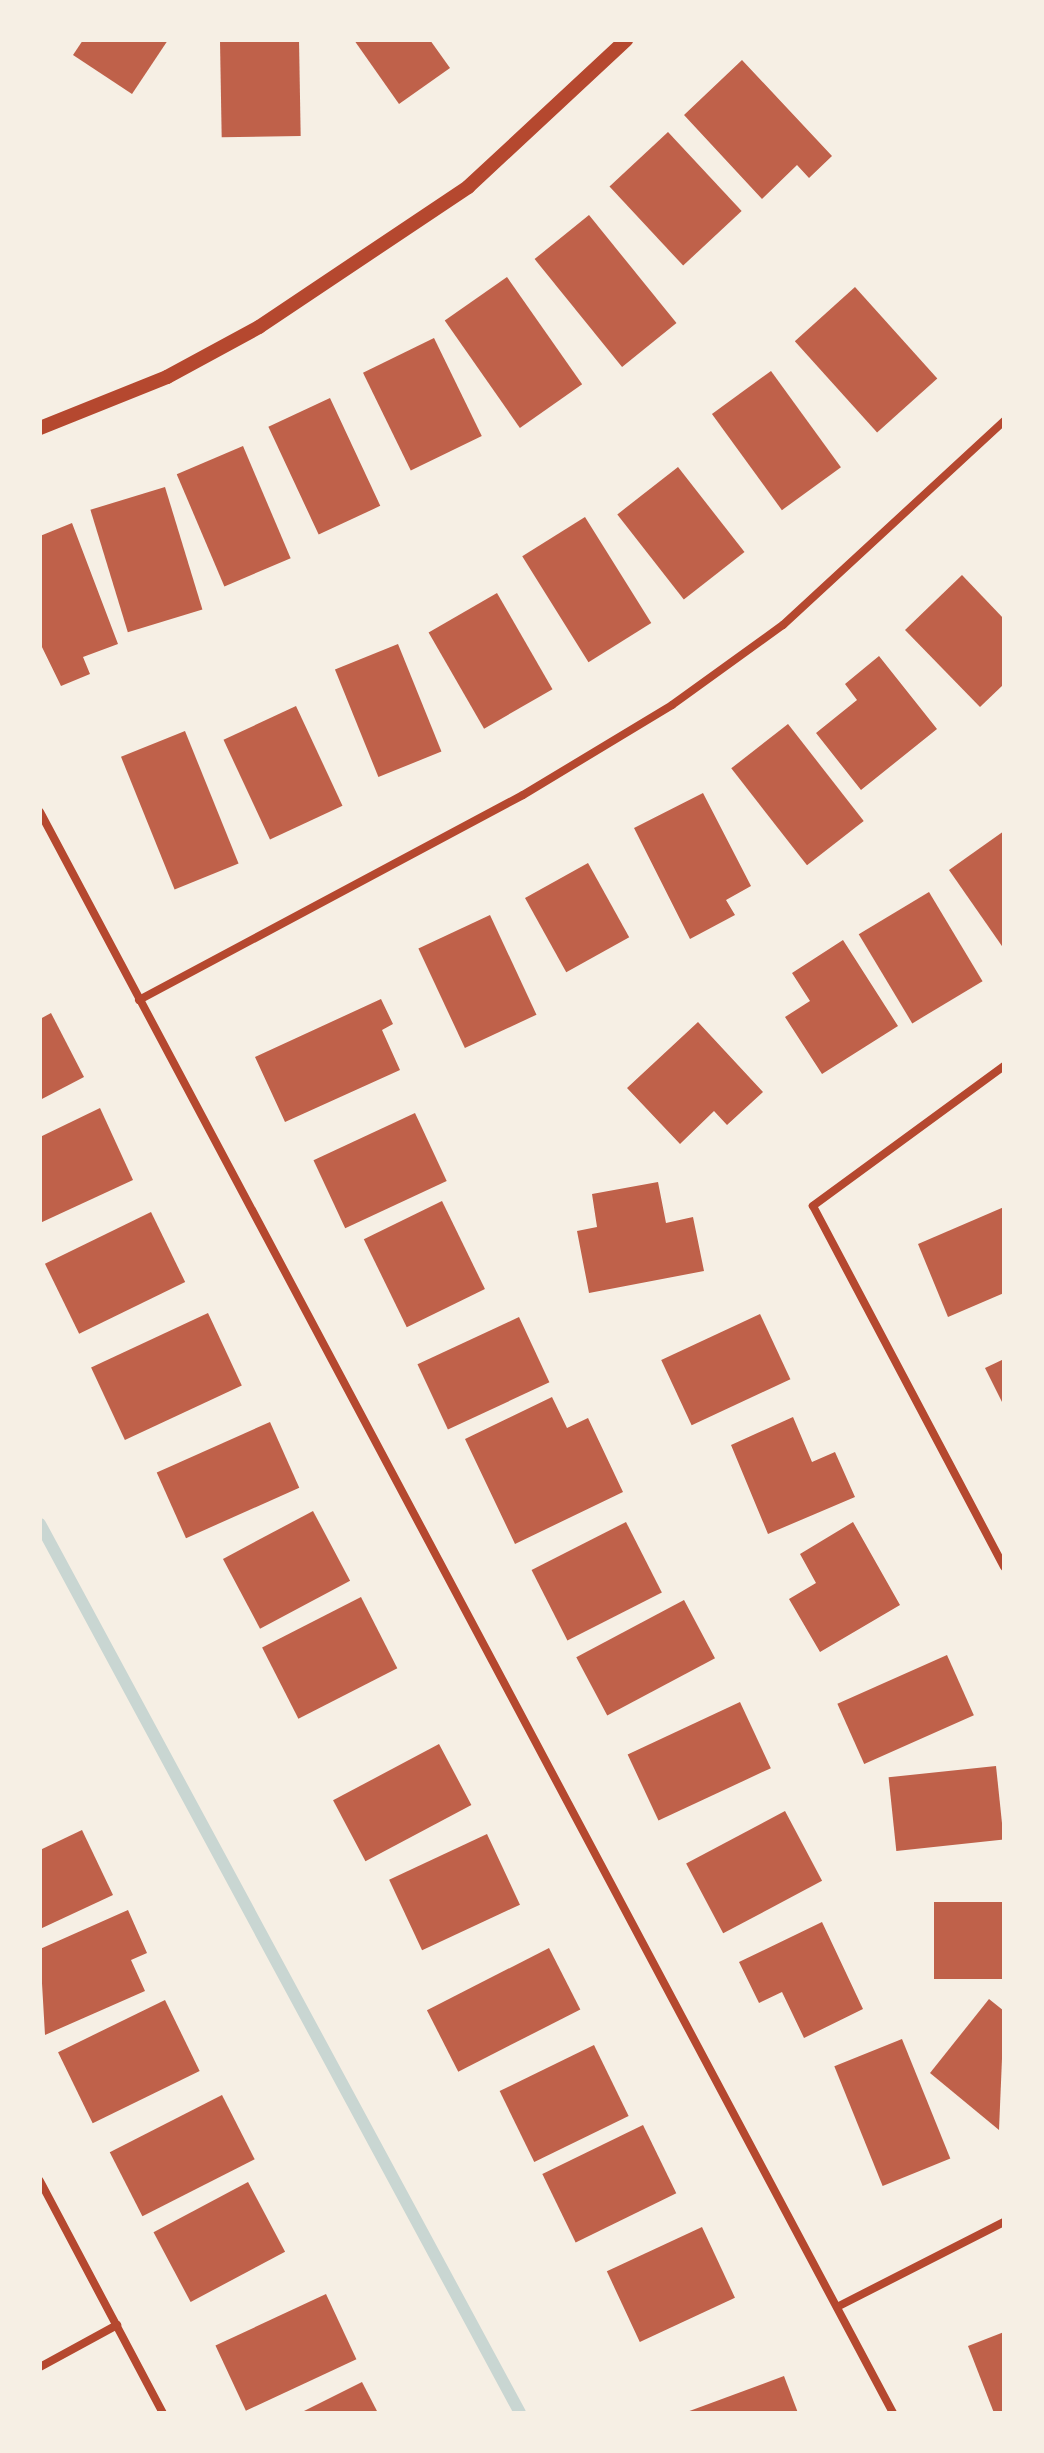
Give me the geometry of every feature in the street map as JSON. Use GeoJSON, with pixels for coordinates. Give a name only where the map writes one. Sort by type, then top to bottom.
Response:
{"type":"FeatureCollection","features":[{"type":"Feature","properties":{"kind":"street"},"geometry":{"type":"LineString","coordinates":[[40,428],[167,377],[259,327],[468,187],[626,40]]}},
{"type":"Feature","properties":{"kind":"street"},"geometry":{"type":"LineString","coordinates":[[139,1000],[523,795],[672,705],[794,616],[1004,421]]}},
{"type":"Feature","properties":{"kind":"street"},"geometry":{"type":"LineString","coordinates":[[40,812],[893,2413]]}},
{"type":"Feature","properties":{"kind":"street"},"geometry":{"type":"LineString","coordinates":[[1004,1066],[813,1206],[1004,1566]]}},
{"type":"Feature","properties":{"kind":"street"},"geometry":{"type":"LineString","coordinates":[[40,2181],[163,2413]]}},
{"type":"Feature","properties":{"kind":"street"},"geometry":{"type":"LineString","coordinates":[[837,2307],[1004,2222]]}},
{"type":"Feature","properties":{"kind":"street"},"geometry":{"type":"LineString","coordinates":[[40,2367],[117,2325]]}},
{"type":"Feature","properties":{"kind":"building"},"geometry":{"type":"Polygon","coordinates":[[[83,40],[168,40],[132,94],[73,55],[83,40]]]}},
{"type":"Feature","properties":{"kind":"building"},"geometry":{"type":"Polygon","coordinates":[[[299,40],[301,136],[222,137],[220,41],[299,40]]]}},
{"type":"Feature","properties":{"kind":"building"},"geometry":{"type":"Polygon","coordinates":[[[354,40],[430,40],[450,68],[399,104],[354,40]]]}},
{"type":"Feature","properties":{"kind":"building"},"geometry":{"type":"Polygon","coordinates":[[[742,60],[832,156],[809,178],[797,165],[762,199],[684,115],[742,60]]]}},
{"type":"Feature","properties":{"kind":"building"},"geometry":{"type":"Polygon","coordinates":[[[668,132],[742,211],[683,266],[609,187],[668,132]]]}},
{"type":"Feature","properties":{"kind":"building"},"geometry":{"type":"Polygon","coordinates":[[[589,215],[676,323],[622,367],[535,259],[589,215]]]}},
{"type":"Feature","properties":{"kind":"building"},"geometry":{"type":"Polygon","coordinates":[[[507,277],[582,384],[520,428],[445,321],[507,277]]]}},
{"type":"Feature","properties":{"kind":"building"},"geometry":{"type":"Polygon","coordinates":[[[855,287],[937,378],[877,433],[795,341],[855,287]]]}},
{"type":"Feature","properties":{"kind":"building"},"geometry":{"type":"Polygon","coordinates":[[[434,338],[482,436],[411,471],[363,373],[434,338]]]}},
{"type":"Feature","properties":{"kind":"building"},"geometry":{"type":"Polygon","coordinates":[[[771,371],[841,467],[782,510],[712,414],[771,371]]]}},
{"type":"Feature","properties":{"kind":"building"},"geometry":{"type":"Polygon","coordinates":[[[330,398],[380,506],[319,535],[268,427],[330,398]]]}},
{"type":"Feature","properties":{"kind":"building"},"geometry":{"type":"Polygon","coordinates":[[[243,446],[291,558],[224,586],[177,474],[243,446]]]}},
{"type":"Feature","properties":{"kind":"building"},"geometry":{"type":"Polygon","coordinates":[[[678,467],[744,552],[684,600],[617,514],[678,467]]]}},
{"type":"Feature","properties":{"kind":"building"},"geometry":{"type":"Polygon","coordinates":[[[165,487],[202,609],[128,632],[90,510],[165,487]]]}},
{"type":"Feature","properties":{"kind":"building"},"geometry":{"type":"Polygon","coordinates":[[[585,517],[651,623],[588,662],[522,556],[585,517]]]}},
{"type":"Feature","properties":{"kind":"building"},"geometry":{"type":"Polygon","coordinates":[[[72,523],[118,644],[83,657],[90,674],[61,686],[40,643],[40,536],[72,523]]]}},
{"type":"Feature","properties":{"kind":"building"},"geometry":{"type":"Polygon","coordinates":[[[962,575],[1004,619],[1004,684],[980,707],[905,630],[962,575]]]}},
{"type":"Feature","properties":{"kind":"building"},"geometry":{"type":"Polygon","coordinates":[[[497,593],[552,689],[484,729],[429,632],[497,593]]]}},
{"type":"Feature","properties":{"kind":"building"},"geometry":{"type":"Polygon","coordinates":[[[398,644],[441,752],[378,777],[335,669],[398,644]]]}},
{"type":"Feature","properties":{"kind":"building"},"geometry":{"type":"Polygon","coordinates":[[[879,656],[937,729],[861,790],[816,733],[857,700],[845,684],[879,656]]]}},
{"type":"Feature","properties":{"kind":"building"},"geometry":{"type":"Polygon","coordinates":[[[296,706],[342,806],[270,840],[223,740],[296,706]]]}},
{"type":"Feature","properties":{"kind":"building"},"geometry":{"type":"Polygon","coordinates":[[[788,724],[864,821],[807,865],[731,768],[788,724]]]}},
{"type":"Feature","properties":{"kind":"building"},"geometry":{"type":"Polygon","coordinates":[[[185,731],[239,864],[175,889],[121,757],[185,731]]]}},
{"type":"Feature","properties":{"kind":"building"},"geometry":{"type":"Polygon","coordinates":[[[703,793],[751,886],[726,900],[735,915],[690,939],[634,828],[703,793]]]}},
{"type":"Feature","properties":{"kind":"building"},"geometry":{"type":"Polygon","coordinates":[[[1004,831],[1004,949],[949,870],[1004,831]]]}},
{"type":"Feature","properties":{"kind":"building"},"geometry":{"type":"Polygon","coordinates":[[[588,863],[629,937],[566,972],[525,898],[588,863]]]}},
{"type":"Feature","properties":{"kind":"building"},"geometry":{"type":"Polygon","coordinates":[[[929,892],[983,981],[912,1023],[859,934],[929,892]]]}},
{"type":"Feature","properties":{"kind":"building"},"geometry":{"type":"Polygon","coordinates":[[[490,915],[536,1015],[465,1048],[418,948],[490,915]]]}},
{"type":"Feature","properties":{"kind":"building"},"geometry":{"type":"Polygon","coordinates":[[[843,940],[898,1026],[822,1074],[785,1017],[810,1001],[792,973],[843,940]]]}},
{"type":"Feature","properties":{"kind":"building"},"geometry":{"type":"Polygon","coordinates":[[[381,999],[393,1024],[382,1030],[400,1070],[285,1122],[255,1057],[381,999]]]}},
{"type":"Feature","properties":{"kind":"building"},"geometry":{"type":"Polygon","coordinates":[[[51,1013],[84,1077],[40,1100],[40,1019],[51,1013]]]}},
{"type":"Feature","properties":{"kind":"building"},"geometry":{"type":"Polygon","coordinates":[[[698,1022],[763,1092],[727,1125],[714,1111],[680,1144],[627,1088],[698,1022]]]}},
{"type":"Feature","properties":{"kind":"building"},"geometry":{"type":"Polygon","coordinates":[[[100,1108],[133,1180],[40,1223],[40,1137],[100,1108]]]}},
{"type":"Feature","properties":{"kind":"building"},"geometry":{"type":"Polygon","coordinates":[[[415,1113],[447,1181],[345,1228],[313,1160],[415,1113]]]}},
{"type":"Feature","properties":{"kind":"building"},"geometry":{"type":"Polygon","coordinates":[[[658,1182],[666,1223],[693,1217],[704,1271],[589,1293],[577,1231],[597,1227],[592,1194],[658,1182]]]}},
{"type":"Feature","properties":{"kind":"building"},"geometry":{"type":"Polygon","coordinates":[[[442,1201],[485,1289],[407,1327],[364,1239],[442,1201]]]}},
{"type":"Feature","properties":{"kind":"building"},"geometry":{"type":"Polygon","coordinates":[[[1004,1207],[1004,1293],[948,1317],[918,1244],[1004,1207]]]}},
{"type":"Feature","properties":{"kind":"building"},"geometry":{"type":"Polygon","coordinates":[[[151,1212],[185,1282],[79,1334],[45,1264],[151,1212]]]}},
{"type":"Feature","properties":{"kind":"building"},"geometry":{"type":"Polygon","coordinates":[[[208,1313],[242,1386],[125,1440],[91,1368],[208,1313]]]}},
{"type":"Feature","properties":{"kind":"building"},"geometry":{"type":"Polygon","coordinates":[[[760,1314],[790,1379],[692,1425],[661,1360],[760,1314]]]}},
{"type":"Feature","properties":{"kind":"building"},"geometry":{"type":"Polygon","coordinates":[[[519,1317],[549,1382],[448,1430],[417,1364],[519,1317]]]}},
{"type":"Feature","properties":{"kind":"building"},"geometry":{"type":"Polygon","coordinates":[[[1004,1359],[1004,1406],[985,1368],[1004,1359]]]}},
{"type":"Feature","properties":{"kind":"building"},"geometry":{"type":"Polygon","coordinates":[[[552,1397],[567,1428],[588,1418],[623,1492],[515,1544],[465,1439],[552,1397]]]}},
{"type":"Feature","properties":{"kind":"building"},"geometry":{"type":"Polygon","coordinates":[[[793,1417],[812,1462],[835,1452],[855,1497],[768,1534],[731,1445],[793,1417]]]}},
{"type":"Feature","properties":{"kind":"building"},"geometry":{"type":"Polygon","coordinates":[[[270,1422],[299,1488],[186,1538],[157,1472],[270,1422]]]}},
{"type":"Feature","properties":{"kind":"building"},"geometry":{"type":"Polygon","coordinates":[[[313,1511],[350,1581],[260,1629],[223,1559],[313,1511]]]}},
{"type":"Feature","properties":{"kind":"building"},"geometry":{"type":"Polygon","coordinates":[[[626,1522],[662,1592],[567,1641],[532,1570],[626,1522]]]}},
{"type":"Feature","properties":{"kind":"building"},"geometry":{"type":"Polygon","coordinates":[[[853,1522],[900,1605],[820,1652],[789,1599],[816,1583],[800,1554],[853,1522]]]}},
{"type":"Feature","properties":{"kind":"building"},"geometry":{"type":"Polygon","coordinates":[[[361,1597],[397,1668],[298,1719],[262,1647],[361,1597]]]}},
{"type":"Feature","properties":{"kind":"building"},"geometry":{"type":"Polygon","coordinates":[[[684,1600],[715,1658],[607,1716],[576,1657],[684,1600]]]}},
{"type":"Feature","properties":{"kind":"building"},"geometry":{"type":"Polygon","coordinates":[[[947,1655],[974,1715],[864,1764],[837,1704],[947,1655]]]}},
{"type":"Feature","properties":{"kind":"building"},"geometry":{"type":"Polygon","coordinates":[[[740,1702],[771,1768],[658,1821],[628,1754],[740,1702]]]}},
{"type":"Feature","properties":{"kind":"building"},"geometry":{"type":"Polygon","coordinates":[[[439,1744],[471,1805],[365,1861],[333,1800],[439,1744]]]}},
{"type":"Feature","properties":{"kind":"building"},"geometry":{"type":"Polygon","coordinates":[[[996,1766],[1004,1840],[896,1851],[889,1777],[996,1766]]]}},
{"type":"Feature","properties":{"kind":"building"},"geometry":{"type":"Polygon","coordinates":[[[785,1811],[822,1881],[723,1933],[686,1864],[785,1811]]]}},
{"type":"Feature","properties":{"kind":"building"},"geometry":{"type":"Polygon","coordinates":[[[82,1830],[113,1895],[40,1929],[40,1850],[82,1830]]]}},
{"type":"Feature","properties":{"kind":"building"},"geometry":{"type":"Polygon","coordinates":[[[487,1834],[520,1905],[422,1950],[389,1880],[487,1834]]]}},
{"type":"Feature","properties":{"kind":"building"},"geometry":{"type":"Polygon","coordinates":[[[934,1902],[1004,1902],[1004,1979],[934,1979],[934,1902]]]}},
{"type":"Feature","properties":{"kind":"building"},"geometry":{"type":"Polygon","coordinates":[[[128,1910],[147,1953],[131,1960],[145,1991],[45,2035],[40,1949],[128,1910]]]}},
{"type":"Feature","properties":{"kind":"building"},"geometry":{"type":"Polygon","coordinates":[[[822,1922],[863,2009],[804,2038],[782,1992],[759,2003],[739,1962],[822,1922]]]}},
{"type":"Feature","properties":{"kind":"building"},"geometry":{"type":"Polygon","coordinates":[[[549,1948],[580,2009],[458,2072],[427,2010],[549,1948]]]}},
{"type":"Feature","properties":{"kind":"building"},"geometry":{"type":"Polygon","coordinates":[[[989,1999],[1004,2011],[999,2130],[930,2073],[989,1999]]]}},
{"type":"Feature","properties":{"kind":"building"},"geometry":{"type":"Polygon","coordinates":[[[165,2000],[200,2071],[93,2123],[58,2052],[165,2000]]]}},
{"type":"Feature","properties":{"kind":"building"},"geometry":{"type":"Polygon","coordinates":[[[902,2039],[950,2159],[883,2186],[834,2066],[902,2039]]]}},
{"type":"Feature","properties":{"kind":"building"},"geometry":{"type":"Polygon","coordinates":[[[594,2045],[629,2116],[534,2162],[500,2091],[594,2045]]]}},
{"type":"Feature","properties":{"kind":"building"},"geometry":{"type":"Polygon","coordinates":[[[222,2095],[255,2159],[142,2216],[110,2152],[222,2095]]]}},
{"type":"Feature","properties":{"kind":"building"},"geometry":{"type":"Polygon","coordinates":[[[643,2125],[676,2193],[576,2242],[542,2174],[643,2125]]]}},
{"type":"Feature","properties":{"kind":"building"},"geometry":{"type":"Polygon","coordinates":[[[248,2182],[285,2252],[191,2302],[154,2232],[248,2182]]]}},
{"type":"Feature","properties":{"kind":"building"},"geometry":{"type":"Polygon","coordinates":[[[702,2227],[735,2298],[640,2342],[607,2271],[702,2227]]]}},
{"type":"Feature","properties":{"kind":"building"},"geometry":{"type":"Polygon","coordinates":[[[326,2294],[356,2359],[246,2411],[215,2346],[326,2294]]]}},
{"type":"Feature","properties":{"kind":"building"},"geometry":{"type":"Polygon","coordinates":[[[1004,2332],[1004,2413],[994,2413],[968,2346],[1004,2332]]]}},
{"type":"Feature","properties":{"kind":"building"},"geometry":{"type":"Polygon","coordinates":[[[784,2376],[798,2413],[684,2413],[784,2376]]]}},
{"type":"Feature","properties":{"kind":"building"},"geometry":{"type":"Polygon","coordinates":[[[362,2382],[378,2413],[300,2413],[362,2382]]]}},
{"type":"Feature","properties":{"kind":"waterway"},"geometry":{"type":"LineString","coordinates":[[40,1524],[520,2413]]}}]}
